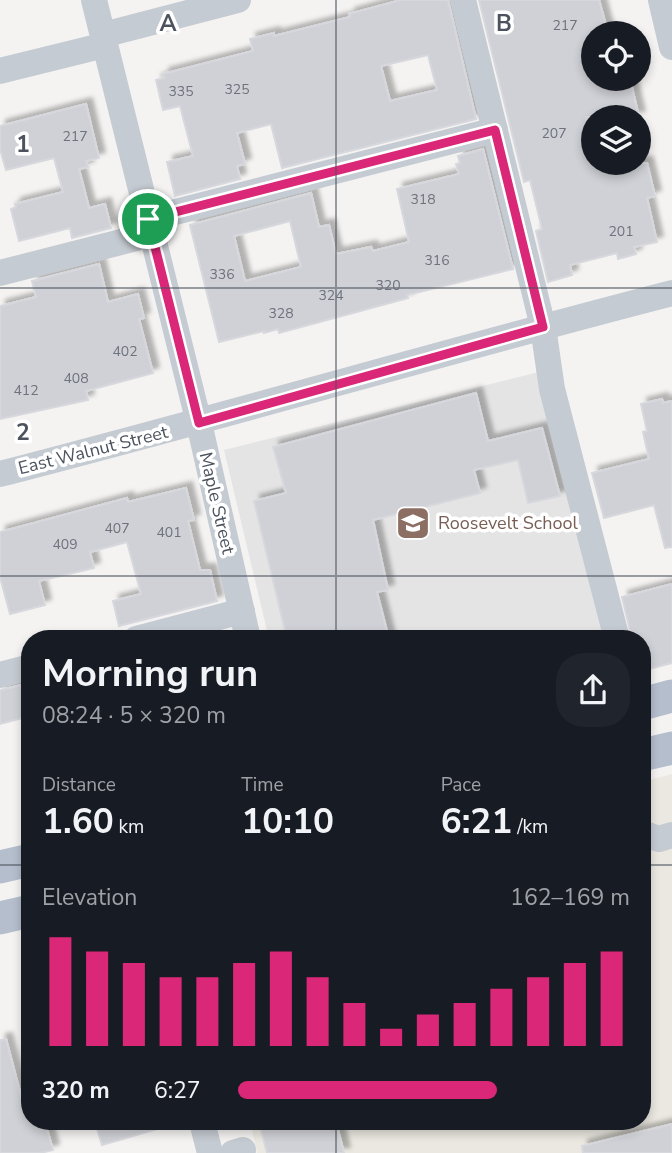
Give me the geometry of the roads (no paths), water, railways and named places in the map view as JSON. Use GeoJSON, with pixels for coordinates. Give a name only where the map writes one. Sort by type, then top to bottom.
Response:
{"type":"FeatureCollection","features":[{"type":"Feature","properties":{"kind":"main road"},"geometry":{"type":"LineString","coordinates":[[651,702],[672,696]]}},
{"type":"Feature","properties":{"kind":"main road"},"geometry":{"type":"LineString","coordinates":[[0,867],[21,862]]}},
{"type":"Feature","properties":{"kind":"main road"},"geometry":{"type":"LineString","coordinates":[[0,918],[21,913]]}},
{"type":"Feature","properties":{"kind":"street","name":"Maple Street"},"geometry":{"type":"LineString","coordinates":[[94,0],[199,423],[246,630]]}},
{"type":"Feature","properties":{"kind":"street"},"geometry":{"type":"LineString","coordinates":[[0,71],[238,0]]}},
{"type":"Feature","properties":{"kind":"street"},"geometry":{"type":"LineString","coordinates":[[463,0],[543,327],[552,390],[615,630]]}},
{"type":"Feature","properties":{"kind":"street"},"geometry":{"type":"LineString","coordinates":[[661,0],[672,47]]}},
{"type":"Feature","properties":{"kind":"street"},"geometry":{"type":"LineString","coordinates":[[0,273],[150,226],[495,130]]}},
{"type":"Feature","properties":{"kind":"street","name":"East Walnut Street"},"geometry":{"type":"LineString","coordinates":[[0,474],[199,423],[672,293]]}},
{"type":"Feature","properties":{"kind":"street"},"geometry":{"type":"LineString","coordinates":[[170,630],[242,611]]}},
{"type":"Feature","properties":{"kind":"street"},"geometry":{"type":"LineString","coordinates":[[0,675],[21,669]]}},
{"type":"Feature","properties":{"kind":"street"},"geometry":{"type":"LineString","coordinates":[[651,837],[659,839],[672,835]]}},
{"type":"Feature","properties":{"kind":"street"},"geometry":{"type":"LineString","coordinates":[[204,1130],[210,1153]]}},
{"type":"Feature","properties":{"kind":"place","name":"Roosevelt School"},"geometry":{"type":"Point","coordinates":[413,523]}}]}
